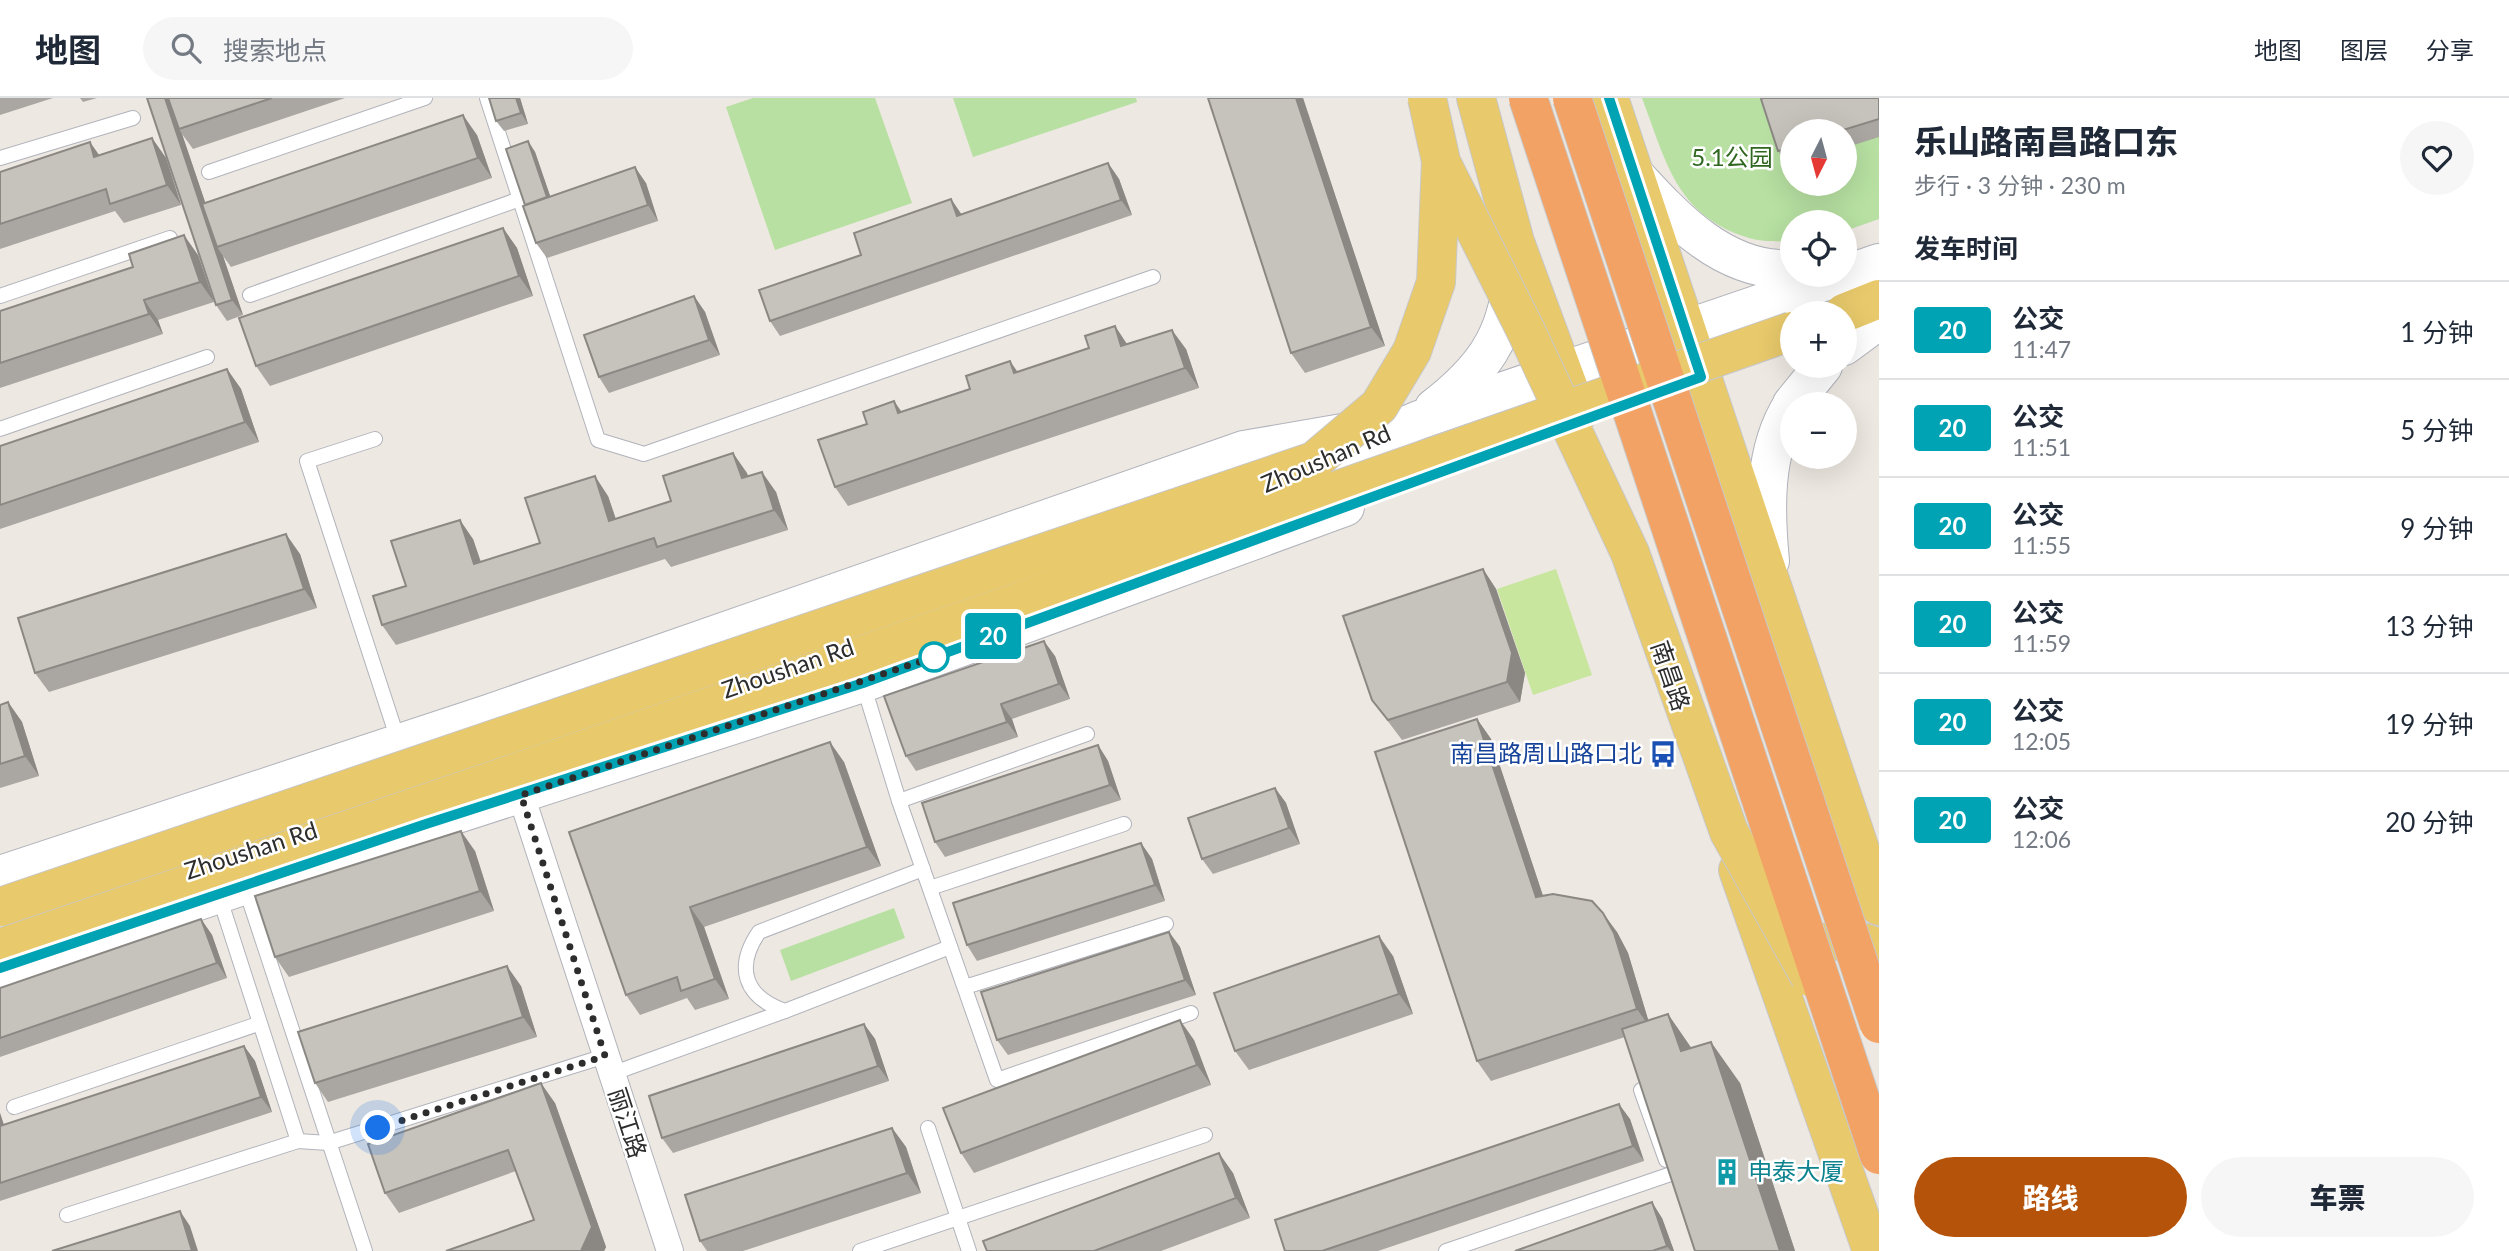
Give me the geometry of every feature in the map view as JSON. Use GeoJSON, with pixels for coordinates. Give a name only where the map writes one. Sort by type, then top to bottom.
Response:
{"type":"FeatureCollection","features":[{"type":"Feature","properties":{"kind":"highway","name":"南昌路"},"geometry":{"type":"LineString","coordinates":[[1528,98],[1879,1155]]}},
{"type":"Feature","properties":{"kind":"highway"},"geometry":{"type":"LineString","coordinates":[[1572,98],[1879,1024]]}},
{"type":"Feature","properties":{"kind":"main road"},"geometry":{"type":"LineString","coordinates":[[1427,98],[1441,161],[1525,329],[1630,553],[1729,832],[1835,1021]]}},
{"type":"Feature","properties":{"kind":"main road","name":"南昌路"},"geometry":{"type":"LineString","coordinates":[[1476,98],[1515,242],[1566,372],[1872,1251]]}},
{"type":"Feature","properties":{"kind":"main road"},"geometry":{"type":"LineString","coordinates":[[1609,98],[1879,906]]}},
{"type":"Feature","properties":{"kind":"main road"},"geometry":{"type":"LineString","coordinates":[[0,907],[1314,461],[1379,406],[1412,351],[1436,282],[1441,161]]}},
{"type":"Feature","properties":{"kind":"main road"},"geometry":{"type":"LineString","coordinates":[[1634,174],[1676,220],[1723,251],[1735,258],[1780,270]]}},
{"type":"Feature","properties":{"kind":"main road"},"geometry":{"type":"LineString","coordinates":[[1419,420],[1462,387],[1487,358],[1503,324],[1512,285],[1515,242]]}},
{"type":"Feature","properties":{"kind":"main road"},"geometry":{"type":"LineString","coordinates":[[1857,264],[1879,262]]}},
{"type":"Feature","properties":{"kind":"main road","name":"Zhoushan Rd"},"geometry":{"type":"LineString","coordinates":[[0,914],[417,799],[1256,489],[1419,420],[1566,372],[1686,327],[1879,262]]}},
{"type":"Feature","properties":{"kind":"main road"},"geometry":{"type":"LineString","coordinates":[[1857,308],[1879,299]]}},
{"type":"Feature","properties":{"kind":"main road"},"geometry":{"type":"LineString","coordinates":[[1857,325],[1879,319]]}},
{"type":"Feature","properties":{"kind":"main road"},"geometry":{"type":"LineString","coordinates":[[1857,336],[1879,319]]}},
{"type":"Feature","properties":{"kind":"main road"},"geometry":{"type":"LineString","coordinates":[[0,948],[1020,601],[1780,335]]}},
{"type":"Feature","properties":{"kind":"main road","name":"Zhoushan Rd"},"geometry":{"type":"LineString","coordinates":[[0,968],[232,890],[417,799],[521,795],[863,683],[1780,350]]}},
{"type":"Feature","properties":{"kind":"main road"},"geometry":{"type":"LineString","coordinates":[[1802,392],[1813,378]]}},
{"type":"Feature","properties":{"kind":"main road","name":"Zhoushan Rd"},"geometry":{"type":"LineString","coordinates":[[0,875],[399,743],[1244,450],[1419,420]]}},
{"type":"Feature","properties":{"kind":"main road","name":"Zhoushan Rd"},"geometry":{"type":"LineString","coordinates":[[0,936],[417,799],[1468,441],[1581,421]]}},
{"type":"Feature","properties":{"kind":"main road"},"geometry":{"type":"LineString","coordinates":[[1772,588],[1767,495],[1772,452],[1780,433]]}},
{"type":"Feature","properties":{"kind":"main road"},"geometry":{"type":"LineString","coordinates":[[1783,998],[1796,964],[1818,945],[1848,939],[1879,948]]}},
{"type":"Feature","properties":{"kind":"street","name":"丽江路"},"geometry":{"type":"LineString","coordinates":[[521,795],[670,1251]]}},
{"type":"Feature","properties":{"kind":"lane"},"geometry":{"type":"LineString","coordinates":[[209,172],[425,98]]}},
{"type":"Feature","properties":{"kind":"lane"},"geometry":{"type":"LineString","coordinates":[[487,98],[598,440],[644,454],[1153,277]]}},
{"type":"Feature","properties":{"kind":"lane"},"geometry":{"type":"LineString","coordinates":[[0,158],[132,118]]}},
{"type":"Feature","properties":{"kind":"lane"},"geometry":{"type":"LineString","coordinates":[[250,295],[520,199]]}},
{"type":"Feature","properties":{"kind":"lane"},"geometry":{"type":"LineString","coordinates":[[0,296],[170,239]]}},
{"type":"Feature","properties":{"kind":"lane"},"geometry":{"type":"LineString","coordinates":[[0,429],[206,357]]}},
{"type":"Feature","properties":{"kind":"lane"},"geometry":{"type":"LineString","coordinates":[[375,439],[307,461],[417,799]]}},
{"type":"Feature","properties":{"kind":"lane"},"geometry":{"type":"LineString","coordinates":[[863,683],[899,801],[998,1080],[1191,1013]]}},
{"type":"Feature","properties":{"kind":"lane"},"geometry":{"type":"LineString","coordinates":[[899,801],[1087,734]]}},
{"type":"Feature","properties":{"kind":"lane"},"geometry":{"type":"LineString","coordinates":[[930,888],[1124,824]]}},
{"type":"Feature","properties":{"kind":"lane"},"geometry":{"type":"LineString","coordinates":[[785,1011],[768,1005],[752,990],[745,970],[747,949],[759,932],[923,869]]}},
{"type":"Feature","properties":{"kind":"lane"},"geometry":{"type":"LineString","coordinates":[[232,890],[258,1024],[298,1141]]}},
{"type":"Feature","properties":{"kind":"lane"},"geometry":{"type":"LineString","coordinates":[[232,890],[328,1143],[365,1251]]}},
{"type":"Feature","properties":{"kind":"lane"},"geometry":{"type":"LineString","coordinates":[[965,987],[1166,924]]}},
{"type":"Feature","properties":{"kind":"lane"},"geometry":{"type":"LineString","coordinates":[[67,1215],[298,1141],[328,1143],[608,1065],[785,1011],[950,947]]}},
{"type":"Feature","properties":{"kind":"lane"},"geometry":{"type":"LineString","coordinates":[[14,1107],[258,1024]]}},
{"type":"Feature","properties":{"kind":"lane"},"geometry":{"type":"LineString","coordinates":[[1446,1251],[1673,1181],[1642,1090]]}},
{"type":"Feature","properties":{"kind":"lane"},"geometry":{"type":"LineString","coordinates":[[928,1128],[969,1251]]}},
{"type":"Feature","properties":{"kind":"lane"},"geometry":{"type":"LineString","coordinates":[[860,1251],[1205,1135]]}},
{"type":"Feature","properties":{"kind":"green space"},"geometry":{"type":"Polygon","coordinates":[[[753,98],[875,98],[912,203],[775,250],[726,107],[753,98]]]}},
{"type":"Feature","properties":{"kind":"green space"},"geometry":{"type":"Polygon","coordinates":[[[953,98],[1136,98],[1137,102],[973,157],[953,98]]]}},
{"type":"Feature","properties":{"kind":"green space","name":"5.1公园"},"geometry":{"type":"Polygon","coordinates":[[[1642,98],[1879,98],[1879,219],[1857,227],[1857,210],[1780,210],[1780,242],[1749,238],[1724,228],[1705,216],[1689,201],[1667,164],[1642,98]]]}},
{"type":"Feature","properties":{"kind":"green space"},"geometry":{"type":"Polygon","coordinates":[[[1556,569],[1592,675],[1533,695],[1497,589],[1556,569]]]}},
{"type":"Feature","properties":{"kind":"green space"},"geometry":{"type":"Polygon","coordinates":[[[894,908],[905,938],[791,981],[780,950],[894,908]]]}},
{"type":"Feature","properties":{"kind":"building"},"geometry":{"type":"Polygon","coordinates":[[[147,98],[165,98],[232,300],[216,305],[147,98]]]}},
{"type":"Feature","properties":{"kind":"building"},"geometry":{"type":"Polygon","coordinates":[[[168,98],[272,98],[179,129],[168,98]]]}},
{"type":"Feature","properties":{"kind":"building"},"geometry":{"type":"Polygon","coordinates":[[[489,98],[516,98],[521,113],[496,121],[489,98]]]}},
{"type":"Feature","properties":{"kind":"building"},"geometry":{"type":"Polygon","coordinates":[[[1208,98],[1296,98],[1371,327],[1291,353],[1208,98]]]}},
{"type":"Feature","properties":{"kind":"building"},"geometry":{"type":"Polygon","coordinates":[[[1879,98],[1879,119],[1857,126],[1857,119],[1780,119],[1778,151],[1761,99],[1879,98]]]}},
{"type":"Feature","properties":{"kind":"building"},"geometry":{"type":"Polygon","coordinates":[[[463,115],[478,158],[217,247],[202,204],[463,115]]]}},
{"type":"Feature","properties":{"kind":"building"},"geometry":{"type":"Polygon","coordinates":[[[152,138],[167,185],[110,204],[106,189],[0,224],[0,172],[90,142],[94,157],[152,138]]]}},
{"type":"Feature","properties":{"kind":"building"},"geometry":{"type":"Polygon","coordinates":[[[528,141],[547,197],[525,205],[506,149],[528,141]]]}},
{"type":"Feature","properties":{"kind":"building"},"geometry":{"type":"Polygon","coordinates":[[[1108,163],[1121,200],[770,321],[759,290],[861,255],[854,233],[951,199],[957,216],[1108,163]]]}},
{"type":"Feature","properties":{"kind":"building"},"geometry":{"type":"Polygon","coordinates":[[[635,167],[648,205],[536,243],[523,206],[635,167]]]}},
{"type":"Feature","properties":{"kind":"building"},"geometry":{"type":"Polygon","coordinates":[[[503,228],[519,276],[256,366],[239,318],[503,228]]]}},
{"type":"Feature","properties":{"kind":"building"},"geometry":{"type":"Polygon","coordinates":[[[184,235],[200,282],[144,300],[149,314],[0,363],[0,311],[133,267],[129,254],[184,235]]]}},
{"type":"Feature","properties":{"kind":"building"},"geometry":{"type":"Polygon","coordinates":[[[694,296],[709,340],[599,377],[584,335],[694,296]]]}},
{"type":"Feature","properties":{"kind":"building"},"geometry":{"type":"Polygon","coordinates":[[[1115,326],[1121,346],[1172,330],[1185,368],[835,487],[818,440],[867,424],[863,412],[894,401],[898,413],[970,389],[966,376],[1010,361],[1014,373],[1089,348],[1085,336],[1115,326]]]}},
{"type":"Feature","properties":{"kind":"building"},"geometry":{"type":"Polygon","coordinates":[[[227,369],[245,422],[0,505],[0,446],[227,369]]]}},
{"type":"Feature","properties":{"kind":"building"},"geometry":{"type":"Polygon","coordinates":[[[733,453],[742,478],[762,472],[774,510],[657,547],[654,538],[382,625],[373,596],[406,586],[391,541],[460,520],[474,564],[540,543],[525,498],[595,476],[609,521],[671,501],[663,476],[733,453]]]}},
{"type":"Feature","properties":{"kind":"building"},"geometry":{"type":"Polygon","coordinates":[[[286,534],[304,589],[35,673],[18,618],[286,534]]]}},
{"type":"Feature","properties":{"kind":"building"},"geometry":{"type":"Polygon","coordinates":[[[1483,569],[1512,653],[1507,682],[1388,720],[1372,700],[1343,616],[1483,569]]]}},
{"type":"Feature","properties":{"kind":"building"},"geometry":{"type":"Polygon","coordinates":[[[1044,641],[1059,684],[1001,704],[1007,722],[906,756],[884,696],[1044,641]]]}},
{"type":"Feature","properties":{"kind":"building"},"geometry":{"type":"Polygon","coordinates":[[[8,702],[25,756],[0,764],[0,705],[8,702]]]}},
{"type":"Feature","properties":{"kind":"building"},"geometry":{"type":"Polygon","coordinates":[[[1477,719],[1536,897],[1553,894],[1592,901],[1603,913],[1614,933],[1637,1009],[1477,1061],[1375,752],[1477,719]]]}},
{"type":"Feature","properties":{"kind":"building"},"geometry":{"type":"Polygon","coordinates":[[[830,742],[867,847],[690,907],[715,979],[681,991],[677,977],[626,995],[569,832],[830,742]]]}},
{"type":"Feature","properties":{"kind":"building"},"geometry":{"type":"Polygon","coordinates":[[[1098,745],[1110,785],[935,842],[922,803],[1098,745]]]}},
{"type":"Feature","properties":{"kind":"building"},"geometry":{"type":"Polygon","coordinates":[[[1275,788],[1289,828],[1202,859],[1188,818],[1275,788]]]}},
{"type":"Feature","properties":{"kind":"building"},"geometry":{"type":"Polygon","coordinates":[[[461,831],[480,891],[275,957],[255,896],[461,831]]]}},
{"type":"Feature","properties":{"kind":"building"},"geometry":{"type":"Polygon","coordinates":[[[1141,843],[1155,885],[967,945],[953,903],[1141,843]]]}},
{"type":"Feature","properties":{"kind":"building"},"geometry":{"type":"Polygon","coordinates":[[[201,919],[217,963],[0,1038],[0,988],[201,919]]]}},
{"type":"Feature","properties":{"kind":"building"},"geometry":{"type":"Polygon","coordinates":[[[1169,932],[1185,980],[997,1040],[981,992],[1169,932]]]}},
{"type":"Feature","properties":{"kind":"building"},"geometry":{"type":"Polygon","coordinates":[[[1379,936],[1399,994],[1235,1051],[1214,993],[1379,936]]]}},
{"type":"Feature","properties":{"kind":"building"},"geometry":{"type":"Polygon","coordinates":[[[507,966],[523,1017],[315,1083],[298,1032],[507,966]]]}},
{"type":"Feature","properties":{"kind":"building","name":"申泰大厦"},"geometry":{"type":"Polygon","coordinates":[[[1668,1014],[1681,1051],[1711,1042],[1780,1251],[1695,1251],[1622,1029],[1668,1014]]]}},
{"type":"Feature","properties":{"kind":"building"},"geometry":{"type":"Polygon","coordinates":[[[1180,1020],[1197,1065],[961,1153],[943,1108],[1180,1020]]]}},
{"type":"Feature","properties":{"kind":"building"},"geometry":{"type":"Polygon","coordinates":[[[864,1024],[878,1066],[662,1138],[649,1096],[864,1024]]]}},
{"type":"Feature","properties":{"kind":"building"},"geometry":{"type":"Polygon","coordinates":[[[244,1046],[261,1097],[0,1183],[0,1126],[244,1046]]]}},
{"type":"Feature","properties":{"kind":"building"},"geometry":{"type":"Polygon","coordinates":[[[541,1083],[592,1227],[581,1251],[446,1251],[534,1220],[508,1150],[385,1193],[368,1144],[541,1083]]]}},
{"type":"Feature","properties":{"kind":"building"},"geometry":{"type":"Polygon","coordinates":[[[1619,1104],[1633,1146],[1322,1251],[1285,1251],[1275,1220],[1619,1104]]]}},
{"type":"Feature","properties":{"kind":"building"},"geometry":{"type":"Polygon","coordinates":[[[892,1128],[907,1173],[700,1241],[685,1195],[892,1128]]]}},
{"type":"Feature","properties":{"kind":"building"},"geometry":{"type":"Polygon","coordinates":[[[1219,1153],[1236,1198],[1094,1251],[987,1251],[983,1241],[1219,1153]]]}},
{"type":"Feature","properties":{"kind":"building"},"geometry":{"type":"Polygon","coordinates":[[[1652,1202],[1667,1246],[1652,1251],[1515,1251],[1652,1202]]]}},
{"type":"Feature","properties":{"kind":"building"},"geometry":{"type":"Polygon","coordinates":[[[180,1211],[192,1251],[52,1251],[180,1211]]]}},
{"type":"Feature","properties":{"kind":"bus line","name":"20"},"geometry":{"type":"LineString","coordinates":[[0,968],[426,824],[863,683],[1701,377],[1609,98]]}},
{"type":"Feature","properties":{"kind":"place","name":"南昌路周山路口北"},"geometry":{"type":"Point","coordinates":[1663,754]}},
{"type":"Feature","properties":{"kind":"place","name":"申泰大厦"},"geometry":{"type":"Point","coordinates":[1727,1172]}},
{"type":"Feature","properties":{"kind":"route"},"geometry":{"type":"LineString","coordinates":[[378,1128],[605,1056],[521,795],[863,683],[940,655],[934,657]]}}]}
